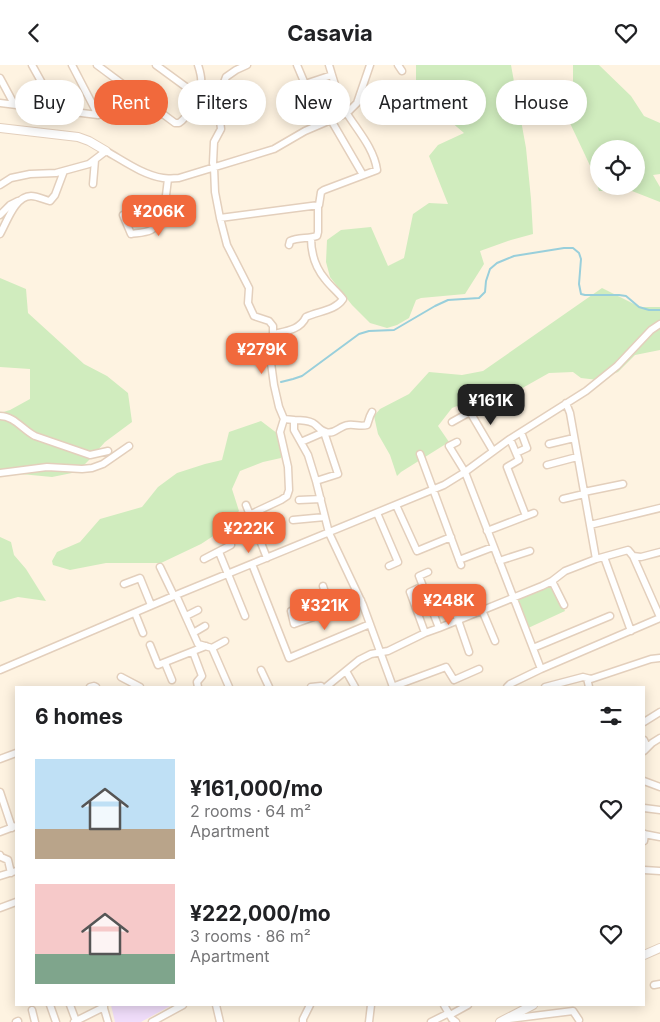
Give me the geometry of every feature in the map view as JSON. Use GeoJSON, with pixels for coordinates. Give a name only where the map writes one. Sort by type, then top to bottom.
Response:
{"type":"FeatureCollection","features":[{"type":"Feature","properties":{"kind":"street"},"geometry":{"type":"LineString","coordinates":[[32,65],[40,80]]}},
{"type":"Feature","properties":{"kind":"street"},"geometry":{"type":"LineString","coordinates":[[72,65],[94,107]]}},
{"type":"Feature","properties":{"kind":"street"},"geometry":{"type":"LineString","coordinates":[[156,65],[178,81]]}},
{"type":"Feature","properties":{"kind":"street"},"geometry":{"type":"LineString","coordinates":[[198,65],[200,80]]}},
{"type":"Feature","properties":{"kind":"street"},"geometry":{"type":"LineString","coordinates":[[224,523],[250,516],[281,500],[289,491],[288,467],[280,432],[284,419],[274,385],[269,348],[273,326],[269,321],[254,316],[248,303],[249,288],[227,245],[215,192],[213,150],[214,142],[221,129],[219,112],[226,77],[247,65]]}},
{"type":"Feature","properties":{"kind":"street"},"geometry":{"type":"LineString","coordinates":[[297,65],[305,85],[332,75]]}},
{"type":"Feature","properties":{"kind":"street"},"geometry":{"type":"LineString","coordinates":[[329,65],[334,80]]}},
{"type":"Feature","properties":{"kind":"street"},"geometry":{"type":"LineString","coordinates":[[350,110],[358,103],[369,65]]}},
{"type":"Feature","properties":{"kind":"street"},"geometry":{"type":"LineString","coordinates":[[101,66],[118,80]]}},
{"type":"Feature","properties":{"kind":"street"},"geometry":{"type":"LineString","coordinates":[[0,78],[14,104]]}},
{"type":"Feature","properties":{"kind":"street"},"geometry":{"type":"LineString","coordinates":[[0,103],[14,104]]}},
{"type":"Feature","properties":{"kind":"street"},"geometry":{"type":"LineString","coordinates":[[289,245],[290,241],[295,239],[317,236],[318,205],[321,192],[378,170],[377,163],[369,147],[350,118]]}},
{"type":"Feature","properties":{"kind":"street"},"geometry":{"type":"LineString","coordinates":[[0,128],[78,137],[154,176],[168,179],[179,178],[274,149],[319,125]]}},
{"type":"Feature","properties":{"kind":"street"},"geometry":{"type":"LineString","coordinates":[[334,125],[363,175]]}},
{"type":"Feature","properties":{"kind":"street"},"geometry":{"type":"LineString","coordinates":[[0,185],[11,178],[30,174],[48,174],[89,164],[106,151]]}},
{"type":"Feature","properties":{"kind":"street"},"geometry":{"type":"LineString","coordinates":[[93,184],[96,160]]}},
{"type":"Feature","properties":{"kind":"street"},"geometry":{"type":"LineString","coordinates":[[0,215],[10,205],[29,196],[50,201],[55,195],[64,171]]}},
{"type":"Feature","properties":{"kind":"street"},"geometry":{"type":"LineString","coordinates":[[123,215],[131,234],[150,231],[159,223],[162,216],[168,179]]}},
{"type":"Feature","properties":{"kind":"street"},"geometry":{"type":"LineString","coordinates":[[0,234],[18,201]]}},
{"type":"Feature","properties":{"kind":"street"},"geometry":{"type":"LineString","coordinates":[[220,218],[318,205]]}},
{"type":"Feature","properties":{"kind":"street"},"geometry":{"type":"LineString","coordinates":[[273,334],[299,327],[306,317],[334,307],[343,299],[317,267],[312,250],[312,238]]}},
{"type":"Feature","properties":{"kind":"street"},"geometry":{"type":"LineString","coordinates":[[0,670],[175,595],[444,485],[465,473],[510,439],[586,391],[617,366],[650,330],[660,324]]}},
{"type":"Feature","properties":{"kind":"street"},"geometry":{"type":"LineString","coordinates":[[566,403],[570,413],[596,559]]}},
{"type":"Feature","properties":{"kind":"street"},"geometry":{"type":"LineString","coordinates":[[452,423],[470,412],[493,451]]}},
{"type":"Feature","properties":{"kind":"street"},"geometry":{"type":"LineString","coordinates":[[284,419],[308,421],[324,432],[331,433],[347,425],[364,427],[368,425],[372,413]]}},
{"type":"Feature","properties":{"kind":"street"},"geometry":{"type":"LineString","coordinates":[[0,416],[12,419],[27,432],[35,436],[90,455],[108,451]]}},
{"type":"Feature","properties":{"kind":"street"},"geometry":{"type":"LineString","coordinates":[[294,419],[294,430],[308,455],[329,533],[361,600],[392,686]]}},
{"type":"Feature","properties":{"kind":"street"},"geometry":{"type":"LineString","coordinates":[[301,442],[324,432]]}},
{"type":"Feature","properties":{"kind":"street"},"geometry":{"type":"LineString","coordinates":[[316,481],[338,474],[324,432]]}},
{"type":"Feature","properties":{"kind":"street"},"geometry":{"type":"LineString","coordinates":[[516,453],[527,449],[521,432]]}},
{"type":"Feature","properties":{"kind":"street"},"geometry":{"type":"LineString","coordinates":[[548,444],[574,438]]}},
{"type":"Feature","properties":{"kind":"street"},"geometry":{"type":"LineString","coordinates":[[510,439],[519,460],[507,467],[526,516]]}},
{"type":"Feature","properties":{"kind":"street"},"geometry":{"type":"LineString","coordinates":[[458,442],[449,446],[465,473],[542,669]]}},
{"type":"Feature","properties":{"kind":"street"},"geometry":{"type":"LineString","coordinates":[[0,473],[47,467],[92,468],[103,464],[129,445]]}},
{"type":"Feature","properties":{"kind":"street"},"geometry":{"type":"LineString","coordinates":[[420,454],[460,563],[493,547]]}},
{"type":"Feature","properties":{"kind":"street"},"geometry":{"type":"LineString","coordinates":[[547,465],[578,457]]}},
{"type":"Feature","properties":{"kind":"street"},"geometry":{"type":"LineString","coordinates":[[563,499],[624,484]]}},
{"type":"Feature","properties":{"kind":"street"},"geometry":{"type":"LineString","coordinates":[[299,500],[321,499]]}},
{"type":"Feature","properties":{"kind":"street"},"geometry":{"type":"LineString","coordinates":[[246,505],[267,558]]}},
{"type":"Feature","properties":{"kind":"street"},"geometry":{"type":"LineString","coordinates":[[396,505],[417,551],[451,537]]}},
{"type":"Feature","properties":{"kind":"street"},"geometry":{"type":"LineString","coordinates":[[590,525],[660,508]]}},
{"type":"Feature","properties":{"kind":"street"},"geometry":{"type":"LineString","coordinates":[[377,513],[398,562],[390,566]]}},
{"type":"Feature","properties":{"kind":"street"},"geometry":{"type":"LineString","coordinates":[[487,531],[534,513]]}},
{"type":"Feature","properties":{"kind":"street"},"geometry":{"type":"LineString","coordinates":[[293,520],[325,517]]}},
{"type":"Feature","properties":{"kind":"street"},"geometry":{"type":"LineString","coordinates":[[204,559],[231,545]]}},
{"type":"Feature","properties":{"kind":"street"},"geometry":{"type":"LineString","coordinates":[[327,686],[359,659],[371,654],[388,651],[426,633],[542,586],[565,571],[596,559],[628,550],[633,556],[660,617],[542,669],[509,686]]}},
{"type":"Feature","properties":{"kind":"street"},"geometry":{"type":"LineString","coordinates":[[499,561],[530,551]]}},
{"type":"Feature","properties":{"kind":"street"},"geometry":{"type":"LineString","coordinates":[[219,552],[245,616]]}},
{"type":"Feature","properties":{"kind":"street"},"geometry":{"type":"LineString","coordinates":[[633,556],[641,557],[660,552]]}},
{"type":"Feature","properties":{"kind":"street"},"geometry":{"type":"LineString","coordinates":[[604,557],[631,631]]}},
{"type":"Feature","properties":{"kind":"street"},"geometry":{"type":"LineString","coordinates":[[252,564],[289,658],[370,624]]}},
{"type":"Feature","properties":{"kind":"street"},"geometry":{"type":"LineString","coordinates":[[160,567],[186,616],[198,644],[209,647],[228,686]]}},
{"type":"Feature","properties":{"kind":"street"},"geometry":{"type":"LineString","coordinates":[[428,571],[419,575],[439,628]]}},
{"type":"Feature","properties":{"kind":"street"},"geometry":{"type":"LineString","coordinates":[[124,584],[140,578],[151,605]]}},
{"type":"Feature","properties":{"kind":"street"},"geometry":{"type":"LineString","coordinates":[[552,581],[564,605]]}},
{"type":"Feature","properties":{"kind":"street"},"geometry":{"type":"LineString","coordinates":[[323,586],[331,611]]}},
{"type":"Feature","properties":{"kind":"street"},"geometry":{"type":"LineString","coordinates":[[423,586],[410,592],[426,633]]}},
{"type":"Feature","properties":{"kind":"street"},"geometry":{"type":"LineString","coordinates":[[449,594],[470,652]]}},
{"type":"Feature","properties":{"kind":"street"},"geometry":{"type":"LineString","coordinates":[[326,597],[291,611],[294,624],[361,600]]}},
{"type":"Feature","properties":{"kind":"street"},"geometry":{"type":"LineString","coordinates":[[186,616],[198,610]]}},
{"type":"Feature","properties":{"kind":"street"},"geometry":{"type":"LineString","coordinates":[[482,610],[495,641]]}},
{"type":"Feature","properties":{"kind":"street"},"geometry":{"type":"LineString","coordinates":[[135,613],[143,633]]}},
{"type":"Feature","properties":{"kind":"street"},"geometry":{"type":"LineString","coordinates":[[533,648],[610,616]]}},
{"type":"Feature","properties":{"kind":"street"},"geometry":{"type":"LineString","coordinates":[[193,633],[205,626]]}},
{"type":"Feature","properties":{"kind":"street"},"geometry":{"type":"LineString","coordinates":[[150,645],[158,665],[225,641]]}},
{"type":"Feature","properties":{"kind":"street"},"geometry":{"type":"LineString","coordinates":[[193,651],[202,677],[197,682],[198,686]]}},
{"type":"Feature","properties":{"kind":"street"},"geometry":{"type":"LineString","coordinates":[[549,686],[583,677],[591,679],[651,659],[660,658]]}},
{"type":"Feature","properties":{"kind":"street"},"geometry":{"type":"LineString","coordinates":[[165,663],[172,680]]}},
{"type":"Feature","properties":{"kind":"street"},"geometry":{"type":"LineString","coordinates":[[395,686],[446,667],[454,680],[479,669]]}},
{"type":"Feature","properties":{"kind":"street"},"geometry":{"type":"LineString","coordinates":[[261,670],[269,686]]}},
{"type":"Feature","properties":{"kind":"street"},"geometry":{"type":"LineString","coordinates":[[346,671],[354,686]]}},
{"type":"Feature","properties":{"kind":"street"},"geometry":{"type":"LineString","coordinates":[[121,677],[138,686]]}},
{"type":"Feature","properties":{"kind":"street"},"geometry":{"type":"LineString","coordinates":[[587,678],[589,686]]}},
{"type":"Feature","properties":{"kind":"street"},"geometry":{"type":"LineString","coordinates":[[645,721],[660,713]]}},
{"type":"Feature","properties":{"kind":"street"},"geometry":{"type":"LineString","coordinates":[[646,749],[660,738]]}},
{"type":"Feature","properties":{"kind":"street"},"geometry":{"type":"LineString","coordinates":[[0,759],[15,753]]}},
{"type":"Feature","properties":{"kind":"street"},"geometry":{"type":"LineString","coordinates":[[645,781],[660,787]]}},
{"type":"Feature","properties":{"kind":"street"},"geometry":{"type":"LineString","coordinates":[[0,792],[14,827],[0,832]]}},
{"type":"Feature","properties":{"kind":"street"},"geometry":{"type":"LineString","coordinates":[[645,808],[660,810]]}},
{"type":"Feature","properties":{"kind":"street"},"geometry":{"type":"LineString","coordinates":[[645,836],[660,837]]}},
{"type":"Feature","properties":{"kind":"street"},"geometry":{"type":"LineString","coordinates":[[0,855],[8,860],[13,872],[0,876]]}},
{"type":"Feature","properties":{"kind":"street"},"geometry":{"type":"LineString","coordinates":[[645,870],[660,871]]}},
{"type":"Feature","properties":{"kind":"street"},"geometry":{"type":"LineString","coordinates":[[0,908],[15,902]]}},
{"type":"Feature","properties":{"kind":"street"},"geometry":{"type":"LineString","coordinates":[[645,955],[660,948]]}},
{"type":"Feature","properties":{"kind":"street"},"geometry":{"type":"LineString","coordinates":[[50,1006],[56,1022]]}},
{"type":"Feature","properties":{"kind":"street"},"geometry":{"type":"LineString","coordinates":[[70,1006],[75,1021],[104,1006],[108,1022]]}},
{"type":"Feature","properties":{"kind":"street"},"geometry":{"type":"LineString","coordinates":[[152,1022],[181,1006]]}},
{"type":"Feature","properties":{"kind":"street"},"geometry":{"type":"LineString","coordinates":[[216,1006],[219,1021]]}},
{"type":"Feature","properties":{"kind":"street"},"geometry":{"type":"LineString","coordinates":[[303,1022],[310,1006]]}},
{"type":"Feature","properties":{"kind":"street"},"geometry":{"type":"LineString","coordinates":[[369,1022],[371,1006]]}},
{"type":"Feature","properties":{"kind":"street"},"geometry":{"type":"LineString","coordinates":[[445,1006],[456,1022]]}},
{"type":"Feature","properties":{"kind":"street"},"geometry":{"type":"LineString","coordinates":[[430,1022],[466,1006]]}},
{"type":"Feature","properties":{"kind":"street"},"geometry":{"type":"LineString","coordinates":[[502,1021],[531,1006]]}},
{"type":"Feature","properties":{"kind":"street"},"geometry":{"type":"LineString","coordinates":[[32,1010],[35,1022]]}},
{"type":"Feature","properties":{"kind":"street"},"geometry":{"type":"LineString","coordinates":[[502,1021],[573,1011],[579,1020]]}},
{"type":"Feature","properties":{"kind":"shaded area"},"geometry":{"type":"Polygon","coordinates":[[[111,1006],[170,1006],[141,1022],[115,1022],[111,1006]]]}},
{"type":"Feature","properties":{"kind":"green space"},"geometry":{"type":"Polygon","coordinates":[[[416,65],[511,65],[514,80],[496,80],[496,125],[522,125],[526,148],[533,234],[480,251],[484,264],[465,294],[416,300],[409,318],[387,328],[370,323],[352,305],[330,277],[326,262],[327,240],[341,230],[371,227],[388,266],[404,258],[413,214],[429,203],[448,204],[429,156],[438,145],[464,133],[455,125],[486,125],[486,80],[416,80],[416,65]]]}},
{"type":"Feature","properties":{"kind":"green space"},"geometry":{"type":"Polygon","coordinates":[[[573,65],[599,65],[631,96],[644,116],[660,123],[660,174],[653,175],[660,187],[660,202],[642,195],[645,195],[645,140],[590,140],[590,166],[571,125],[587,125],[587,80],[573,80],[573,65]]]}},
{"type":"Feature","properties":{"kind":"green space"},"geometry":{"type":"Polygon","coordinates":[[[0,278],[26,289],[28,313],[84,364],[107,376],[128,393],[132,422],[105,442],[77,472],[52,477],[0,472],[0,413],[10,410],[30,399],[30,369],[0,367],[0,278]]]}},
{"type":"Feature","properties":{"kind":"green space"},"geometry":{"type":"Polygon","coordinates":[[[602,288],[640,307],[660,307],[660,350],[635,355],[618,372],[598,380],[581,378],[573,372],[549,373],[510,395],[475,399],[452,408],[438,426],[449,442],[397,476],[390,455],[378,434],[374,416],[380,409],[409,394],[429,372],[462,375],[483,371],[602,288]]]}},
{"type":"Feature","properties":{"kind":"green space"},"geometry":{"type":"Polygon","coordinates":[[[261,421],[286,440],[281,458],[263,462],[240,471],[232,489],[239,511],[221,531],[201,544],[161,563],[106,563],[70,570],[53,565],[52,561],[57,552],[80,542],[100,519],[142,507],[158,487],[177,473],[222,460],[229,432],[261,421]]]}},
{"type":"Feature","properties":{"kind":"green space"},"geometry":{"type":"Polygon","coordinates":[[[0,537],[11,542],[14,555],[26,569],[46,601],[18,597],[0,602],[0,537]]]}},
{"type":"Feature","properties":{"kind":"green space"},"geometry":{"type":"Polygon","coordinates":[[[552,581],[565,611],[526,629],[513,597],[552,581]]]}},
{"type":"Feature","properties":{"kind":"waterway"},"geometry":{"type":"LineString","coordinates":[[281,382],[302,376],[359,334],[369,331],[394,330],[448,300],[479,298],[485,292],[490,269],[497,263],[514,256],[573,248],[579,253],[581,259],[579,284],[581,294],[626,296],[639,307],[649,310],[660,310]]}}]}
